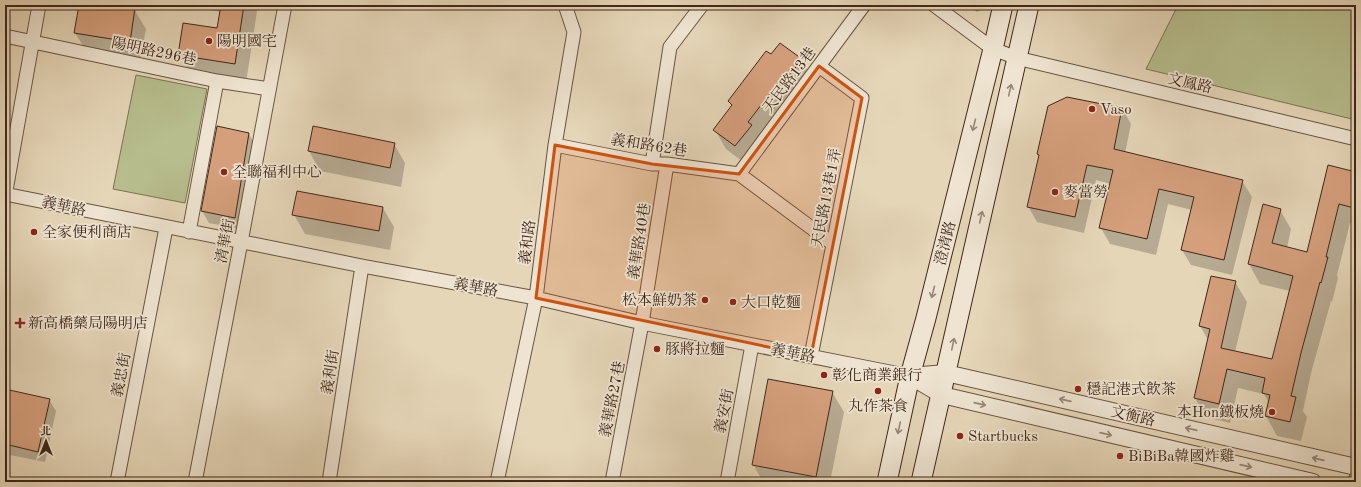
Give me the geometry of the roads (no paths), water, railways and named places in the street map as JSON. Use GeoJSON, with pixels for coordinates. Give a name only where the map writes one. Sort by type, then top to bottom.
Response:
{"type":"FeatureCollection","features":[{"type":"Feature","properties":{"kind":"main road","name":"澄清路"},"geometry":{"type":"LineString","coordinates":[[887,482],[910,376],[926,318],[1003,5]]}},
{"type":"Feature","properties":{"kind":"main road","name":"澄清路"},"geometry":{"type":"LineString","coordinates":[[921,482],[942,395],[1029,5]]}},
{"type":"Feature","properties":{"kind":"street"},"geometry":{"type":"LineString","coordinates":[[5,195],[39,5]]}},
{"type":"Feature","properties":{"kind":"street","name":"清華街"},"geometry":{"type":"LineString","coordinates":[[195,482],[285,5]]}},
{"type":"Feature","properties":{"kind":"street","name":"義和路"},"geometry":{"type":"LineString","coordinates":[[497,482],[536,298],[555,144],[574,32],[565,5]]}},
{"type":"Feature","properties":{"kind":"street"},"geometry":{"type":"LineString","coordinates":[[652,164],[670,47],[702,5]]}},
{"type":"Feature","properties":{"kind":"street","name":"天民路13巷"},"geometry":{"type":"LineString","coordinates":[[739,174],[864,5]]}},
{"type":"Feature","properties":{"kind":"street","name":"文鳳路"},"geometry":{"type":"LineString","coordinates":[[934,5],[993,49],[1017,58],[1356,139]]}},
{"type":"Feature","properties":{"kind":"street","name":"陽明路296巷"},"geometry":{"type":"LineString","coordinates":[[5,36],[217,81],[268,89]]}},
{"type":"Feature","properties":{"kind":"street","name":"天民路13巷1弄"},"geometry":{"type":"LineString","coordinates":[[810,356],[862,98],[819,66]]}},
{"type":"Feature","properties":{"kind":"street"},"geometry":{"type":"LineString","coordinates":[[189,232],[217,81]]}},
{"type":"Feature","properties":{"kind":"street","name":"義和路62巷"},"geometry":{"type":"LineString","coordinates":[[555,144],[652,164],[667,164],[739,174]]}},
{"type":"Feature","properties":{"kind":"street","name":"義華路40巷"},"geometry":{"type":"LineString","coordinates":[[642,323],[667,164]]}},
{"type":"Feature","properties":{"kind":"street"},"geometry":{"type":"LineString","coordinates":[[739,174],[832,244]]}},
{"type":"Feature","properties":{"kind":"street","name":"義華路"},"geometry":{"type":"LineString","coordinates":[[5,195],[166,228],[536,298],[642,323],[910,376],[942,395]]}},
{"type":"Feature","properties":{"kind":"street","name":"義忠街"},"geometry":{"type":"LineString","coordinates":[[117,482],[166,228]]}},
{"type":"Feature","properties":{"kind":"street","name":"義利街"},"geometry":{"type":"LineString","coordinates":[[329,482],[362,266]]}},
{"type":"Feature","properties":{"kind":"street","name":"義華路27巷"},"geometry":{"type":"LineString","coordinates":[[612,482],[642,323]]}},
{"type":"Feature","properties":{"kind":"street","name":"義安街"},"geometry":{"type":"LineString","coordinates":[[727,482],[752,345]]}},
{"type":"Feature","properties":{"kind":"street","name":"文衡路"},"geometry":{"type":"LineString","coordinates":[[910,376],[946,373],[1356,467]]}},
{"type":"Feature","properties":{"kind":"street","name":"文衡路"},"geometry":{"type":"LineString","coordinates":[[942,395],[1313,482]]}},
{"type":"Feature","properties":{"kind":"street"},"geometry":{"type":"LineString","coordinates":[[1355,482],[1356,478]]}},
{"type":"Feature","properties":{"kind":"place","name":"陽明國宅"},"geometry":{"type":"Point","coordinates":[209,41]}},
{"type":"Feature","properties":{"kind":"place","name":"Vaso"},"geometry":{"type":"Point","coordinates":[1092,109]}},
{"type":"Feature","properties":{"kind":"place","name":"全聯福利中心"},"geometry":{"type":"Point","coordinates":[224,172]}},
{"type":"Feature","properties":{"kind":"place","name":"麥當勞"},"geometry":{"type":"Point","coordinates":[1055,192]}},
{"type":"Feature","properties":{"kind":"place","name":"全家便利商店"},"geometry":{"type":"Point","coordinates":[34,232]}},
{"type":"Feature","properties":{"kind":"place","name":"松本鮮奶茶"},"geometry":{"type":"Point","coordinates":[705,300]}},
{"type":"Feature","properties":{"kind":"place","name":"大口乾麵"},"geometry":{"type":"Point","coordinates":[733,302]}},
{"type":"Feature","properties":{"kind":"place","name":"新高橋藥局陽明店"},"geometry":{"type":"Point","coordinates":[20,323]}},
{"type":"Feature","properties":{"kind":"place","name":"豚將拉麵"},"geometry":{"type":"Point","coordinates":[657,349]}},
{"type":"Feature","properties":{"kind":"place","name":"彰化商業銀行"},"geometry":{"type":"Point","coordinates":[824,375]}},
{"type":"Feature","properties":{"kind":"place","name":"穩記港式飲茶"},"geometry":{"type":"Point","coordinates":[1078,389]}},
{"type":"Feature","properties":{"kind":"place","name":"丸作茶食"},"geometry":{"type":"Point","coordinates":[878,391]}},
{"type":"Feature","properties":{"kind":"place","name":"本Hon鐵板燒"},"geometry":{"type":"Point","coordinates":[1272,412]}},
{"type":"Feature","properties":{"kind":"place","name":"Startbucks"},"geometry":{"type":"Point","coordinates":[960,436]}},
{"type":"Feature","properties":{"kind":"place","name":"BiBiBa韓國炸雞"},"geometry":{"type":"Point","coordinates":[1120,456]}}]}
